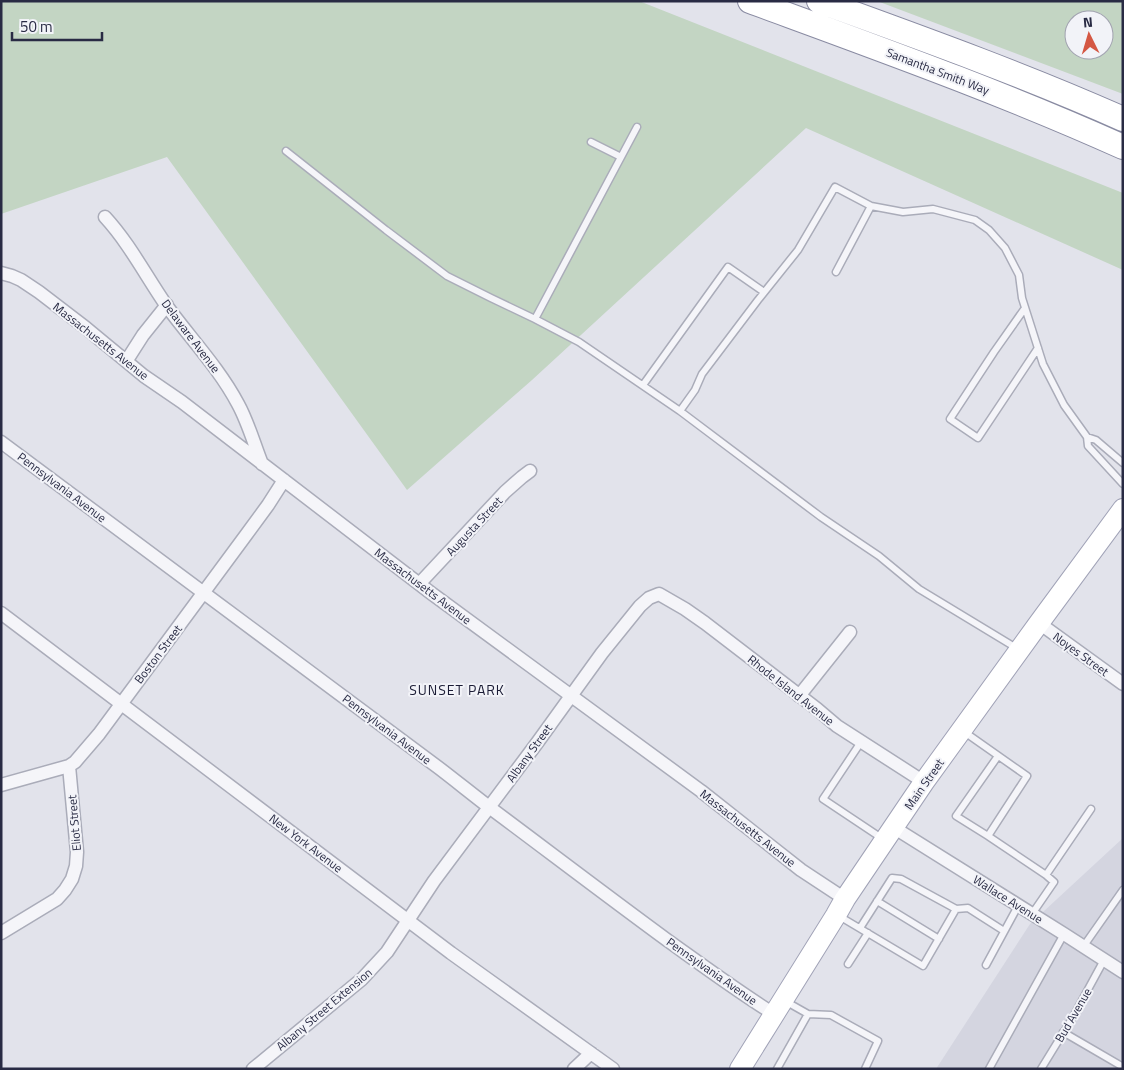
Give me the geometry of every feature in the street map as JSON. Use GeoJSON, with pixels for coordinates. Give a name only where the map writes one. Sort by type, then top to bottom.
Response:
{"type":"FeatureCollection","features":[{"type":"Feature","properties":{"kind":"highway","name":"Samantha Smith Way"},"geometry":{"type":"LineString","coordinates":[[750,1],[980,86],[1123,147]]}},
{"type":"Feature","properties":{"kind":"highway","name":"Samantha Smith Way"},"geometry":{"type":"LineString","coordinates":[[819,1],[992,65],[1123,119]]}},
{"type":"Feature","properties":{"kind":"main road","name":"Main Street"},"geometry":{"type":"LineString","coordinates":[[744,1068],[778,1007],[841,907],[924,782],[1123,509]]}},
{"type":"Feature","properties":{"kind":"street","name":"Delaware Avenue"},"geometry":{"type":"LineString","coordinates":[[105,217],[229,389],[238,404],[262,464]]}},
{"type":"Feature","properties":{"kind":"street","name":"Massachusetts Avenue"},"geometry":{"type":"LineString","coordinates":[[2,273],[21,280],[39,292],[127,360],[144,376],[182,402],[420,583],[701,791],[802,870],[841,907]]}},
{"type":"Feature","properties":{"kind":"street"},"geometry":{"type":"LineString","coordinates":[[127,360],[143,335],[167,305]]}},
{"type":"Feature","properties":{"kind":"street","name":"Pennsylvania Avenue"},"geometry":{"type":"LineString","coordinates":[[1,442],[164,565],[204,592],[647,926],[743,995],[778,1007]]}},
{"type":"Feature","properties":{"kind":"street","name":"Augusta Street"},"geometry":{"type":"LineString","coordinates":[[420,583],[505,492],[530,471]]}},
{"type":"Feature","properties":{"kind":"street","name":"Boston Street"},"geometry":{"type":"LineString","coordinates":[[1,784],[68,766],[75,762],[99,734],[268,505],[284,480]]}},
{"type":"Feature","properties":{"kind":"street","name":"Albany Street"},"geometry":{"type":"LineString","coordinates":[[408,919],[434,880],[640,606],[649,598],[659,594]]}},
{"type":"Feature","properties":{"kind":"street","name":"Rhode Island Avenue"},"geometry":{"type":"LineString","coordinates":[[659,594],[705,623],[836,726],[924,782]]}},
{"type":"Feature","properties":{"kind":"street","name":"New York Avenue"},"geometry":{"type":"LineString","coordinates":[[1,613],[451,953],[613,1069]]}},
{"type":"Feature","properties":{"kind":"street","name":"Noyes Street"},"geometry":{"type":"LineString","coordinates":[[1039,623],[1123,684]]}},
{"type":"Feature","properties":{"kind":"street"},"geometry":{"type":"LineString","coordinates":[[799,696],[850,632]]}},
{"type":"Feature","properties":{"kind":"street","name":"Eliot Street"},"geometry":{"type":"LineString","coordinates":[[1,933],[57,899],[72,880],[77,852],[68,766]]}},
{"type":"Feature","properties":{"kind":"street","name":"Wallace Avenue"},"geometry":{"type":"LineString","coordinates":[[889,834],[1032,914],[1123,972]]}},
{"type":"Feature","properties":{"kind":"street","name":"Albany Street Extension"},"geometry":{"type":"LineString","coordinates":[[253,1069],[362,979],[387,952],[408,919]]}},
{"type":"Feature","properties":{"kind":"street"},"geometry":{"type":"LineString","coordinates":[[574,1069],[591,1053]]}},
{"type":"Feature","properties":{"kind":"lane"},"geometry":{"type":"LineString","coordinates":[[535,318],[637,127]]}},
{"type":"Feature","properties":{"kind":"lane"},"geometry":{"type":"LineString","coordinates":[[591,142],[621,157]]}},
{"type":"Feature","properties":{"kind":"lane"},"geometry":{"type":"LineString","coordinates":[[286,151],[447,276],[535,318],[579,342],[680,411],[821,517],[879,556],[919,589],[1019,650]]}},
{"type":"Feature","properties":{"kind":"lane"},"geometry":{"type":"LineString","coordinates":[[680,411],[695,390],[702,374],[798,250],[835,187],[871,206],[903,212],[933,209],[975,220],[989,230],[1006,248],[1019,275],[1022,298],[1043,364],[1064,405],[1087,438],[1088,446],[1123,484]]}},
{"type":"Feature","properties":{"kind":"lane"},"geometry":{"type":"LineString","coordinates":[[836,272],[871,206]]}},
{"type":"Feature","properties":{"kind":"lane"},"geometry":{"type":"LineString","coordinates":[[643,385],[728,267],[764,292]]}},
{"type":"Feature","properties":{"kind":"lane"},"geometry":{"type":"LineString","coordinates":[[1025,308],[950,419],[978,438],[1038,348]]}},
{"type":"Feature","properties":{"kind":"lane"},"geometry":{"type":"LineString","coordinates":[[1087,438],[1096,440],[1123,463]]}},
{"type":"Feature","properties":{"kind":"lane"},"geometry":{"type":"LineString","coordinates":[[962,731],[1027,776],[988,836]]}},
{"type":"Feature","properties":{"kind":"lane"},"geometry":{"type":"LineString","coordinates":[[861,742],[823,799],[889,834]]}},
{"type":"Feature","properties":{"kind":"lane"},"geometry":{"type":"LineString","coordinates":[[998,756],[956,816],[1054,882],[1032,914]]}},
{"type":"Feature","properties":{"kind":"lane"},"geometry":{"type":"LineString","coordinates":[[1046,875],[1091,809]]}},
{"type":"Feature","properties":{"kind":"lane"},"geometry":{"type":"LineString","coordinates":[[860,928],[892,878],[901,879],[956,909],[968,908],[1004,931]]}},
{"type":"Feature","properties":{"kind":"lane"},"geometry":{"type":"LineString","coordinates":[[1083,947],[1123,890]]}},
{"type":"Feature","properties":{"kind":"lane"},"geometry":{"type":"LineString","coordinates":[[878,901],[939,939]]}},
{"type":"Feature","properties":{"kind":"lane"},"geometry":{"type":"LineString","coordinates":[[986,965],[1018,906]]}},
{"type":"Feature","properties":{"kind":"lane"},"geometry":{"type":"LineString","coordinates":[[841,907],[860,928],[923,966],[956,909]]}},
{"type":"Feature","properties":{"kind":"lane"},"geometry":{"type":"LineString","coordinates":[[848,964],[868,933]]}},
{"type":"Feature","properties":{"kind":"lane"},"geometry":{"type":"LineString","coordinates":[[989,1069],[1064,934]]}},
{"type":"Feature","properties":{"kind":"lane","name":"Bud Avenue"},"geometry":{"type":"LineString","coordinates":[[1041,1069],[1104,960]]}},
{"type":"Feature","properties":{"kind":"lane"},"geometry":{"type":"LineString","coordinates":[[778,1007],[808,1014],[832,1015],[878,1041],[865,1069]]}},
{"type":"Feature","properties":{"kind":"lane"},"geometry":{"type":"LineString","coordinates":[[777,1069],[808,1014]]}},
{"type":"Feature","properties":{"kind":"lane"},"geometry":{"type":"LineString","coordinates":[[1063,1032],[1123,1067]]}},
{"type":"Feature","properties":{"kind":"shaded area"},"geometry":{"type":"Polygon","coordinates":[[[1123,838],[1123,1069],[936,1069],[1030,924],[1123,838]]]}},
{"type":"Feature","properties":{"kind":"green space"},"geometry":{"type":"Polygon","coordinates":[[[1,1],[639,1],[1123,193],[1123,270],[806,128],[532,380],[407,490],[167,157],[1,214],[1,1]]]}},
{"type":"Feature","properties":{"kind":"green space"},"geometry":{"type":"Polygon","coordinates":[[[877,1],[1123,1],[1123,94],[877,1]]]}},
{"type":"Feature","properties":{"kind":"district","name":"SUNSET PARK"},"geometry":{"type":"Point","coordinates":[457,689]}}]}
